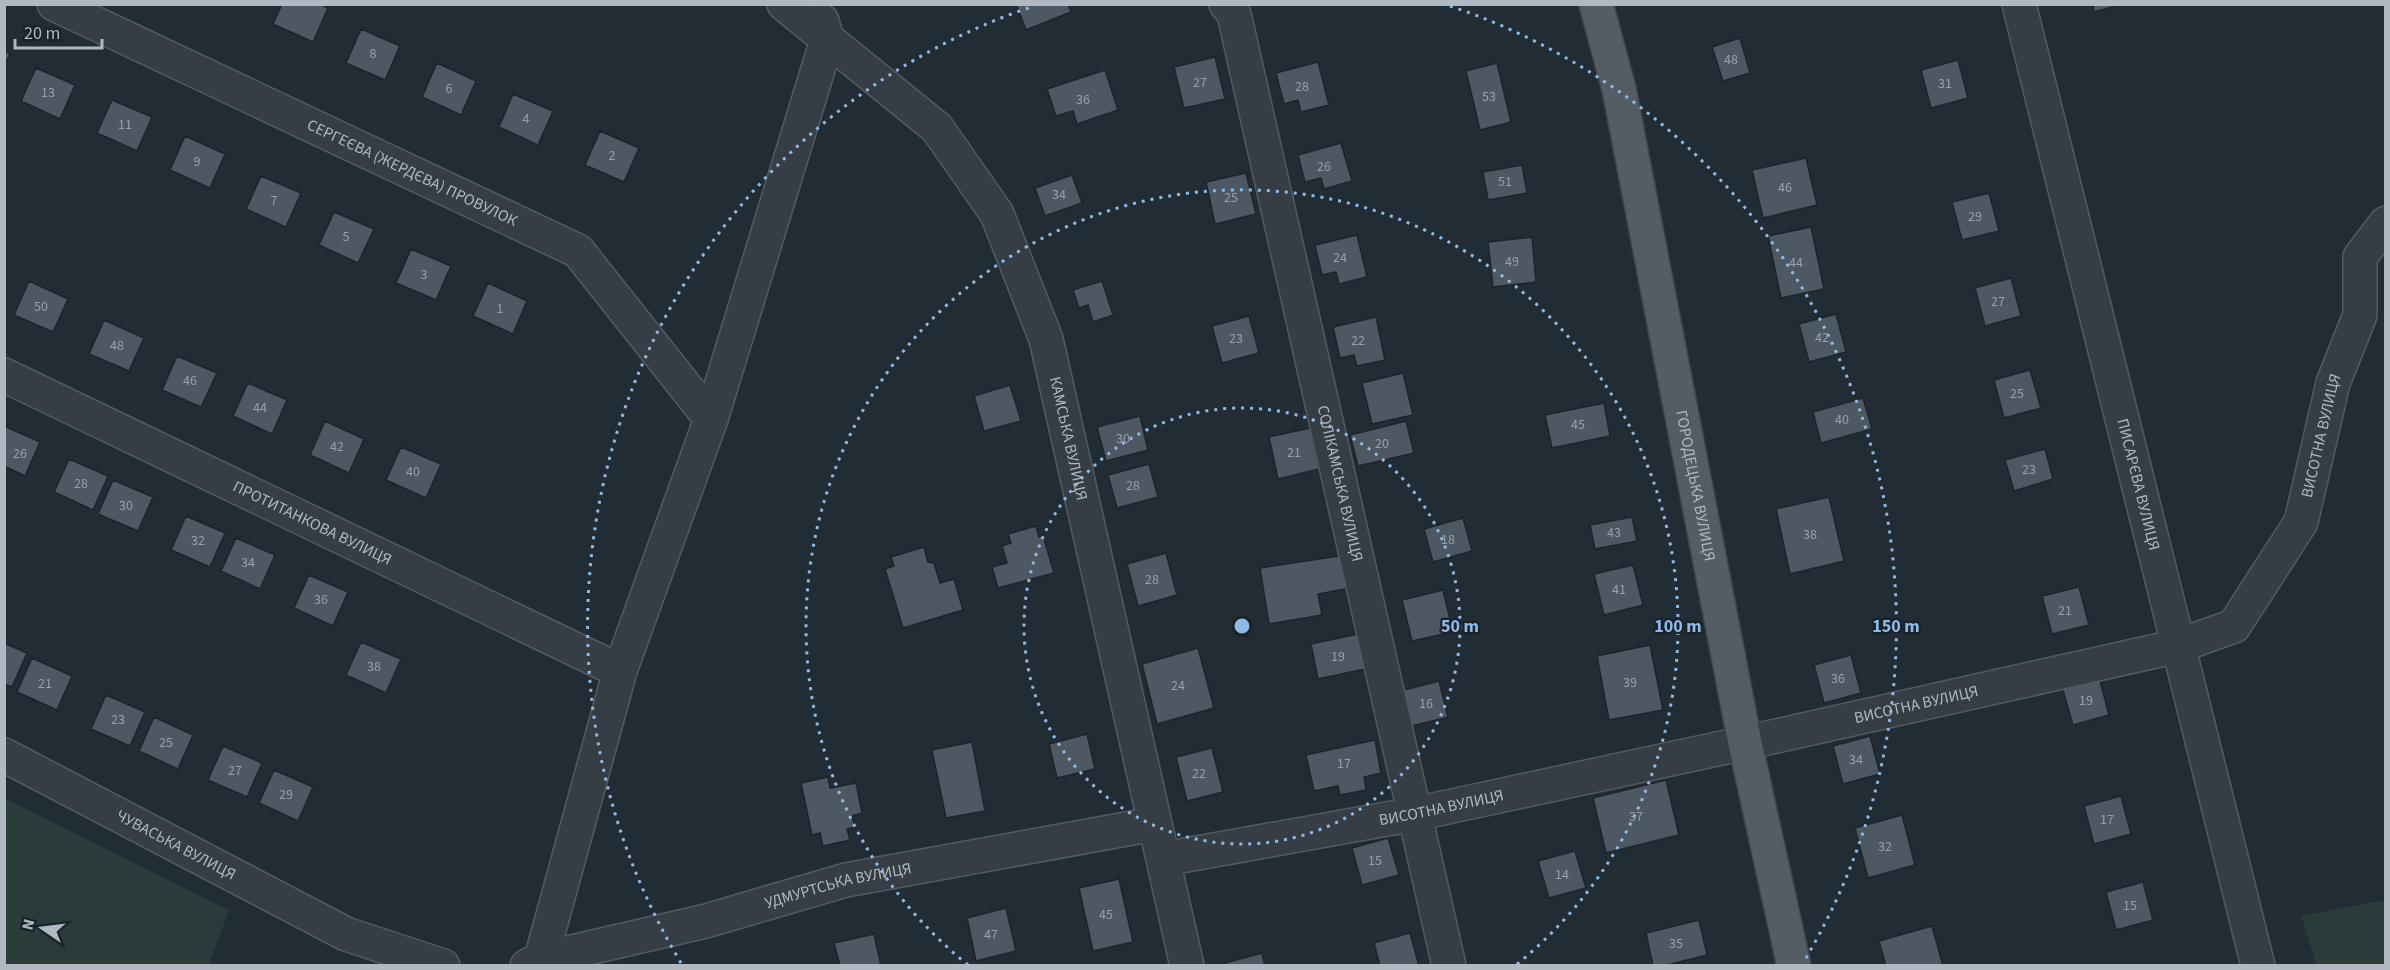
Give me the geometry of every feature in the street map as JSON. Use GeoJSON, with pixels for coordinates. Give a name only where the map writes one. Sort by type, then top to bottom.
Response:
{"type":"FeatureCollection","features":[{"type":"Feature","properties":{"kind":"main road","name":"ГОРОДЕЦЬКА ВУЛИЦЯ"},"geometry":{"type":"LineString","coordinates":[[1596,4],[1618,89],[1745,743],[1794,966]]}},
{"type":"Feature","properties":{"kind":"street","name":"СЕРГЕЄВА (ЖЕРДЄВА) ПРОВУЛОК"},"geometry":{"type":"LineString","coordinates":[[54,4],[578,251],[711,419]]}},
{"type":"Feature","properties":{"kind":"street","name":"КАМСЬКА ВУЛИЦЯ"},"geometry":{"type":"LineString","coordinates":[[784,4],[937,128],[997,214],[1046,339],[1187,966]]}},
{"type":"Feature","properties":{"kind":"street"},"geometry":{"type":"LineString","coordinates":[[534,962],[620,671],[711,419],[827,40],[818,4]]}},
{"type":"Feature","properties":{"kind":"street","name":"СОЛІКАМСЬКА ВУЛИЦЯ"},"geometry":{"type":"LineString","coordinates":[[1226,4],[1234,14],[1449,966]]}},
{"type":"Feature","properties":{"kind":"street","name":"ПИСАРЄВА ВУЛИЦЯ"},"geometry":{"type":"LineString","coordinates":[[2019,4],[2258,966]]}},
{"type":"Feature","properties":{"kind":"street","name":"ВИСОТНА ВУЛИЦЯ"},"geometry":{"type":"LineString","coordinates":[[1164,859],[1415,814],[1745,743],[2178,646],[2234,626],[2301,522],[2333,382],[2360,315],[2360,257],[2385,223]]}},
{"type":"Feature","properties":{"kind":"street","name":"ПРОТИТАНКОВА ВУЛИЦЯ"},"geometry":{"type":"LineString","coordinates":[[4,375],[620,671]]}},
{"type":"Feature","properties":{"kind":"street","name":"ЧУВАСЬКА ВУЛИЦЯ"},"geometry":{"type":"LineString","coordinates":[[4,755],[346,934],[443,966]]}},
{"type":"Feature","properties":{"kind":"street","name":"УДМУРТСЬКА ВУЛИЦЯ"},"geometry":{"type":"LineString","coordinates":[[534,962],[706,921],[846,880],[1154,824]]}},
{"type":"Feature","properties":{"kind":"shaded area"},"geometry":{"type":"Polygon","coordinates":[[[5,798],[229,910],[209,965],[5,965],[5,798]]]}},
{"type":"Feature","properties":{"kind":"shaded area"},"geometry":{"type":"Polygon","coordinates":[[[2385,900],[2385,965],[2317,965],[2301,916],[2385,900]]]}},
{"type":"Feature","properties":{"kind":"building"},"geometry":{"type":"Polygon","coordinates":[[[282,4],[320,4],[328,8],[313,42],[273,24],[282,4]]]}},
{"type":"Feature","properties":{"kind":"building"},"geometry":{"type":"Polygon","coordinates":[[[1016,4],[1068,4],[1071,12],[1026,30],[1016,4]]]}},
{"type":"Feature","properties":{"kind":"building"},"geometry":{"type":"Polygon","coordinates":[[[2093,4],[2123,4],[2094,12],[2093,4]]]}},
{"type":"Feature","properties":{"kind":"building"},"geometry":{"type":"Polygon","coordinates":[[[361,29],[400,46],[385,80],[346,63],[361,29]]]}},
{"type":"Feature","properties":{"kind":"building"},"geometry":{"type":"Polygon","coordinates":[[[1740,38],[1750,73],[1723,81],[1712,47],[1740,38]]]}},
{"type":"Feature","properties":{"kind":"building"},"geometry":{"type":"Polygon","coordinates":[[[4,51],[10,53],[4,67],[4,51]]]}},
{"type":"Feature","properties":{"kind":"building"},"geometry":{"type":"Polygon","coordinates":[[[1215,57],[1225,99],[1184,108],[1174,67],[1215,57]]]}},
{"type":"Feature","properties":{"kind":"building"},"geometry":{"type":"Polygon","coordinates":[[[1958,60],[1968,98],[1931,108],[1921,70],[1958,60]]]}},
{"type":"Feature","properties":{"kind":"building"},"geometry":{"type":"Polygon","coordinates":[[[1318,62],[1329,105],[1301,112],[1298,100],[1284,104],[1276,73],[1318,62]]]}},
{"type":"Feature","properties":{"kind":"building"},"geometry":{"type":"Polygon","coordinates":[[[437,63],[476,81],[461,115],[422,97],[437,63]]]}},
{"type":"Feature","properties":{"kind":"building"},"geometry":{"type":"Polygon","coordinates":[[[1497,63],[1511,122],[1480,130],[1466,71],[1497,63]]]}},
{"type":"Feature","properties":{"kind":"building"},"geometry":{"type":"Polygon","coordinates":[[[36,68],[75,85],[60,119],[21,101],[36,68]]]}},
{"type":"Feature","properties":{"kind":"building"},"geometry":{"type":"Polygon","coordinates":[[[1105,70],[1118,110],[1077,124],[1073,111],[1056,116],[1047,89],[1105,70]]]}},
{"type":"Feature","properties":{"kind":"building"},"geometry":{"type":"Polygon","coordinates":[[[513,94],[553,111],[538,145],[499,127],[513,94]]]}},
{"type":"Feature","properties":{"kind":"building"},"geometry":{"type":"Polygon","coordinates":[[[112,100],[152,117],[137,151],[97,133],[112,100]]]}},
{"type":"Feature","properties":{"kind":"building"},"geometry":{"type":"Polygon","coordinates":[[[600,131],[639,148],[624,182],[585,165],[600,131]]]}},
{"type":"Feature","properties":{"kind":"building"},"geometry":{"type":"Polygon","coordinates":[[[185,136],[225,154],[210,188],[170,170],[185,136]]]}},
{"type":"Feature","properties":{"kind":"building"},"geometry":{"type":"Polygon","coordinates":[[[1341,143],[1352,181],[1324,189],[1321,178],[1305,182],[1298,155],[1341,143]]]}},
{"type":"Feature","properties":{"kind":"building"},"geometry":{"type":"Polygon","coordinates":[[[1806,158],[1817,205],[1763,218],[1752,170],[1806,158]]]}},
{"type":"Feature","properties":{"kind":"building"},"geometry":{"type":"Polygon","coordinates":[[[1522,165],[1527,193],[1488,200],[1483,172],[1522,165]]]}},
{"type":"Feature","properties":{"kind":"building"},"geometry":{"type":"Polygon","coordinates":[[[1246,173],[1256,214],[1215,224],[1206,182],[1246,173]]]}},
{"type":"Feature","properties":{"kind":"building"},"geometry":{"type":"Polygon","coordinates":[[[1072,175],[1082,203],[1045,216],[1035,188],[1072,175]]]}},
{"type":"Feature","properties":{"kind":"building"},"geometry":{"type":"Polygon","coordinates":[[[261,176],[301,193],[286,227],[246,209],[261,176]]]}},
{"type":"Feature","properties":{"kind":"building"},"geometry":{"type":"Polygon","coordinates":[[[1989,193],[1999,231],[1962,240],[1952,202],[1989,193]]]}},
{"type":"Feature","properties":{"kind":"building"},"geometry":{"type":"Polygon","coordinates":[[[334,212],[374,229],[358,263],[319,245],[334,212]]]}},
{"type":"Feature","properties":{"kind":"building"},"geometry":{"type":"Polygon","coordinates":[[[1811,227],[1824,289],[1781,298],[1768,236],[1811,227]]]}},
{"type":"Feature","properties":{"kind":"building"},"geometry":{"type":"Polygon","coordinates":[[[1357,235],[1367,277],[1339,284],[1336,272],[1322,275],[1315,245],[1357,235]]]}},
{"type":"Feature","properties":{"kind":"building"},"geometry":{"type":"Polygon","coordinates":[[[1532,237],[1536,282],[1493,287],[1488,242],[1532,237]]]}},
{"type":"Feature","properties":{"kind":"building"},"geometry":{"type":"Polygon","coordinates":[[[411,249],[451,266],[436,300],[396,283],[411,249]]]}},
{"type":"Feature","properties":{"kind":"building"},"geometry":{"type":"Polygon","coordinates":[[[2011,278],[2021,316],[1985,326],[1975,288],[2011,278]]]}},
{"type":"Feature","properties":{"kind":"building"},"geometry":{"type":"Polygon","coordinates":[[[29,281],[68,299],[53,332],[14,315],[29,281]]]}},
{"type":"Feature","properties":{"kind":"building"},"geometry":{"type":"Polygon","coordinates":[[[1102,281],[1113,315],[1093,322],[1088,305],[1079,308],[1073,290],[1102,281]]]}},
{"type":"Feature","properties":{"kind":"building"},"geometry":{"type":"Polygon","coordinates":[[[488,283],[527,301],[513,334],[473,316],[488,283]]]}},
{"type":"Feature","properties":{"kind":"building"},"geometry":{"type":"Polygon","coordinates":[[[1836,314],[1846,352],[1809,362],[1799,324],[1836,314]]]}},
{"type":"Feature","properties":{"kind":"building"},"geometry":{"type":"Polygon","coordinates":[[[1249,316],[1259,353],[1222,363],[1212,326],[1249,316]]]}},
{"type":"Feature","properties":{"kind":"building"},"geometry":{"type":"Polygon","coordinates":[[[1376,317],[1385,360],[1357,366],[1354,355],[1340,358],[1333,327],[1376,317]]]}},
{"type":"Feature","properties":{"kind":"building"},"geometry":{"type":"Polygon","coordinates":[[[104,320],[144,338],[129,371],[89,354],[104,320]]]}},
{"type":"Feature","properties":{"kind":"building"},"geometry":{"type":"Polygon","coordinates":[[[177,356],[217,373],[201,407],[162,390],[177,356]]]}},
{"type":"Feature","properties":{"kind":"building"},"geometry":{"type":"Polygon","coordinates":[[[2030,370],[2041,408],[2004,418],[1994,380],[2030,370]]]}},
{"type":"Feature","properties":{"kind":"building"},"geometry":{"type":"Polygon","coordinates":[[[1403,373],[1413,415],[1372,424],[1362,383],[1403,373]]]}},
{"type":"Feature","properties":{"kind":"building"},"geometry":{"type":"Polygon","coordinates":[[[248,383],[287,400],[272,434],[233,416],[248,383]]]}},
{"type":"Feature","properties":{"kind":"building"},"geometry":{"type":"Polygon","coordinates":[[[1010,385],[1021,421],[984,431],[974,396],[1010,385]]]}},
{"type":"Feature","properties":{"kind":"building"},"geometry":{"type":"Polygon","coordinates":[[[1863,398],[1872,429],[1821,443],[1813,412],[1863,398]]]}},
{"type":"Feature","properties":{"kind":"building"},"geometry":{"type":"Polygon","coordinates":[[[1604,403],[1610,436],[1552,448],[1545,415],[1604,403]]]}},
{"type":"Feature","properties":{"kind":"building"},"geometry":{"type":"Polygon","coordinates":[[[1140,416],[1148,450],[1106,461],[1097,427],[1140,416]]]}},
{"type":"Feature","properties":{"kind":"building"},"geometry":{"type":"Polygon","coordinates":[[[325,421],[364,439],[349,473],[310,455],[325,421]]]}},
{"type":"Feature","properties":{"kind":"building"},"geometry":{"type":"Polygon","coordinates":[[[1406,421],[1414,453],[1358,466],[1350,435],[1406,421]]]}},
{"type":"Feature","properties":{"kind":"building"},"geometry":{"type":"Polygon","coordinates":[[[4,426],[40,442],[25,476],[4,466],[4,426]]]}},
{"type":"Feature","properties":{"kind":"building"},"geometry":{"type":"Polygon","coordinates":[[[1310,428],[1319,469],[1278,479],[1269,437],[1310,428]]]}},
{"type":"Feature","properties":{"kind":"building"},"geometry":{"type":"Polygon","coordinates":[[[401,447],[441,464],[426,498],[386,480],[401,447]]]}},
{"type":"Feature","properties":{"kind":"building"},"geometry":{"type":"Polygon","coordinates":[[[2045,449],[2053,479],[2014,491],[2005,460],[2045,449]]]}},
{"type":"Feature","properties":{"kind":"building"},"geometry":{"type":"Polygon","coordinates":[[[69,459],[108,476],[93,510],[54,492],[69,459]]]}},
{"type":"Feature","properties":{"kind":"building"},"geometry":{"type":"Polygon","coordinates":[[[1149,464],[1158,497],[1117,508],[1108,475],[1149,464]]]}},
{"type":"Feature","properties":{"kind":"building"},"geometry":{"type":"Polygon","coordinates":[[[113,480],[153,497],[138,531],[98,514],[113,480]]]}},
{"type":"Feature","properties":{"kind":"building"},"geometry":{"type":"Polygon","coordinates":[[[1829,497],[1844,561],[1790,574],[1776,509],[1829,497]]]}},
{"type":"Feature","properties":{"kind":"building"},"geometry":{"type":"Polygon","coordinates":[[[186,516],[225,533],[210,567],[171,550],[186,516]]]}},
{"type":"Feature","properties":{"kind":"building"},"geometry":{"type":"Polygon","coordinates":[[[1632,517],[1637,541],[1595,549],[1590,525],[1632,517]]]}},
{"type":"Feature","properties":{"kind":"building"},"geometry":{"type":"Polygon","coordinates":[[[1463,518],[1472,551],[1433,562],[1424,529],[1463,518]]]}},
{"type":"Feature","properties":{"kind":"building"},"geometry":{"type":"Polygon","coordinates":[[[1036,526],[1039,537],[1043,536],[1054,573],[998,588],[992,567],[1007,563],[1002,546],[1011,543],[1008,534],[1036,526]]]}},
{"type":"Feature","properties":{"kind":"building"},"geometry":{"type":"Polygon","coordinates":[[[236,538],[275,555],[260,589],[221,571],[236,538]]]}},
{"type":"Feature","properties":{"kind":"building"},"geometry":{"type":"Polygon","coordinates":[[[924,547],[928,562],[934,563],[940,583],[954,579],[963,610],[903,628],[885,569],[894,566],[891,557],[924,547]]]}},
{"type":"Feature","properties":{"kind":"building"},"geometry":{"type":"Polygon","coordinates":[[[1166,553],[1177,595],[1138,606],[1127,564],[1166,553]]]}},
{"type":"Feature","properties":{"kind":"building"},"geometry":{"type":"Polygon","coordinates":[[[1345,555],[1350,588],[1318,594],[1322,615],[1269,624],[1260,568],[1345,555]]]}},
{"type":"Feature","properties":{"kind":"building"},"geometry":{"type":"Polygon","coordinates":[[[1633,565],[1643,605],[1604,615],[1594,574],[1633,565]]]}},
{"type":"Feature","properties":{"kind":"building"},"geometry":{"type":"Polygon","coordinates":[[[309,575],[348,592],[333,626],[294,608],[309,575]]]}},
{"type":"Feature","properties":{"kind":"building"},"geometry":{"type":"Polygon","coordinates":[[[2079,587],[2089,625],[2052,634],[2042,596],[2079,587]]]}},
{"type":"Feature","properties":{"kind":"building"},"geometry":{"type":"Polygon","coordinates":[[[1443,590],[1453,632],[1412,641],[1402,600],[1443,590]]]}},
{"type":"Feature","properties":{"kind":"building"},"geometry":{"type":"Polygon","coordinates":[[[1358,634],[1365,669],[1318,679],[1311,644],[1358,634]]]}},
{"type":"Feature","properties":{"kind":"building"},"geometry":{"type":"Polygon","coordinates":[[[361,642],[401,659],[386,693],[346,675],[361,642]]]}},
{"type":"Feature","properties":{"kind":"building"},"geometry":{"type":"Polygon","coordinates":[[[4,643],[27,653],[12,687],[4,684],[4,643]]]}},
{"type":"Feature","properties":{"kind":"building"},"geometry":{"type":"Polygon","coordinates":[[[1650,645],[1663,710],[1609,720],[1597,656],[1650,645]]]}},
{"type":"Feature","properties":{"kind":"building"},"geometry":{"type":"Polygon","coordinates":[[[1198,648],[1214,708],[1157,724],[1142,664],[1198,648]]]}},
{"type":"Feature","properties":{"kind":"building"},"geometry":{"type":"Polygon","coordinates":[[[1851,655],[1861,693],[1824,703],[1814,665],[1851,655]]]}},
{"type":"Feature","properties":{"kind":"building"},"geometry":{"type":"Polygon","coordinates":[[[32,658],[72,676],[57,710],[17,692],[32,658]]]}},
{"type":"Feature","properties":{"kind":"building"},"geometry":{"type":"Polygon","coordinates":[[[2099,677],[2109,715],[2073,725],[2062,687],[2099,677]]]}},
{"type":"Feature","properties":{"kind":"building"},"geometry":{"type":"Polygon","coordinates":[[[1439,681],[1448,717],[1412,726],[1404,690],[1439,681]]]}},
{"type":"Feature","properties":{"kind":"building"},"geometry":{"type":"Polygon","coordinates":[[[106,695],[145,712],[130,746],[91,729],[106,695]]]}},
{"type":"Feature","properties":{"kind":"building"},"geometry":{"type":"Polygon","coordinates":[[[154,717],[193,735],[178,769],[139,751],[154,717]]]}},
{"type":"Feature","properties":{"kind":"building"},"geometry":{"type":"Polygon","coordinates":[[[1087,734],[1095,769],[1057,778],[1049,744],[1087,734]]]}},
{"type":"Feature","properties":{"kind":"building"},"geometry":{"type":"Polygon","coordinates":[[[1870,736],[1880,774],[1843,784],[1833,746],[1870,736]]]}},
{"type":"Feature","properties":{"kind":"building"},"geometry":{"type":"Polygon","coordinates":[[[1375,740],[1381,773],[1364,777],[1366,790],[1340,795],[1338,786],[1314,791],[1306,755],[1375,740]]]}},
{"type":"Feature","properties":{"kind":"building"},"geometry":{"type":"Polygon","coordinates":[[[972,742],[985,811],[946,818],[932,750],[972,742]]]}},
{"type":"Feature","properties":{"kind":"building"},"geometry":{"type":"Polygon","coordinates":[[[223,746],[262,763],[247,797],[208,780],[223,746]]]}},
{"type":"Feature","properties":{"kind":"building"},"geometry":{"type":"Polygon","coordinates":[[[1212,748],[1223,792],[1187,801],[1176,757],[1212,748]]]}},
{"type":"Feature","properties":{"kind":"building"},"geometry":{"type":"Polygon","coordinates":[[[274,770],[313,787],[298,821],[259,803],[274,770]]]}},
{"type":"Feature","properties":{"kind":"building"},"geometry":{"type":"Polygon","coordinates":[[[828,777],[830,788],[856,783],[862,813],[852,816],[855,827],[847,829],[850,840],[823,846],[820,833],[812,835],[801,783],[828,777]]]}},
{"type":"Feature","properties":{"kind":"building"},"geometry":{"type":"Polygon","coordinates":[[[1666,780],[1679,835],[1606,853],[1593,798],[1666,780]]]}},
{"type":"Feature","properties":{"kind":"building"},"geometry":{"type":"Polygon","coordinates":[[[2121,796],[2131,834],[2094,844],[2084,806],[2121,796]]]}},
{"type":"Feature","properties":{"kind":"building"},"geometry":{"type":"Polygon","coordinates":[[[1902,815],[1915,865],[1868,878],[1855,828],[1902,815]]]}},
{"type":"Feature","properties":{"kind":"building"},"geometry":{"type":"Polygon","coordinates":[[[1388,838],[1399,875],[1362,885],[1352,848],[1388,838]]]}},
{"type":"Feature","properties":{"kind":"building"},"geometry":{"type":"Polygon","coordinates":[[[1575,851],[1586,888],[1549,898],[1538,861],[1575,851]]]}},
{"type":"Feature","properties":{"kind":"building"},"geometry":{"type":"Polygon","coordinates":[[[1119,879],[1133,942],[1093,951],[1079,888],[1119,879]]]}},
{"type":"Feature","properties":{"kind":"building"},"geometry":{"type":"Polygon","coordinates":[[[2143,882],[2153,920],[2116,930],[2106,892],[2143,882]]]}},
{"type":"Feature","properties":{"kind":"building"},"geometry":{"type":"Polygon","coordinates":[[[1006,908],[1016,951],[976,961],[967,918],[1006,908]]]}},
{"type":"Feature","properties":{"kind":"building"},"geometry":{"type":"Polygon","coordinates":[[[1699,920],[1707,955],[1663,966],[1653,966],[1646,933],[1699,920]]]}},
{"type":"Feature","properties":{"kind":"building"},"geometry":{"type":"Polygon","coordinates":[[[1932,926],[1943,966],[1886,966],[1879,941],[1932,926]]]}},
{"type":"Feature","properties":{"kind":"building"},"geometry":{"type":"Polygon","coordinates":[[[1410,933],[1419,966],[1380,966],[1374,943],[1410,933]]]}},
{"type":"Feature","properties":{"kind":"building"},"geometry":{"type":"Polygon","coordinates":[[[874,934],[881,966],[840,966],[834,943],[874,934]]]}},
{"type":"Feature","properties":{"kind":"building"},"geometry":{"type":"Polygon","coordinates":[[[1262,953],[1265,966],[1226,966],[1225,963],[1262,953]]]}}]}
